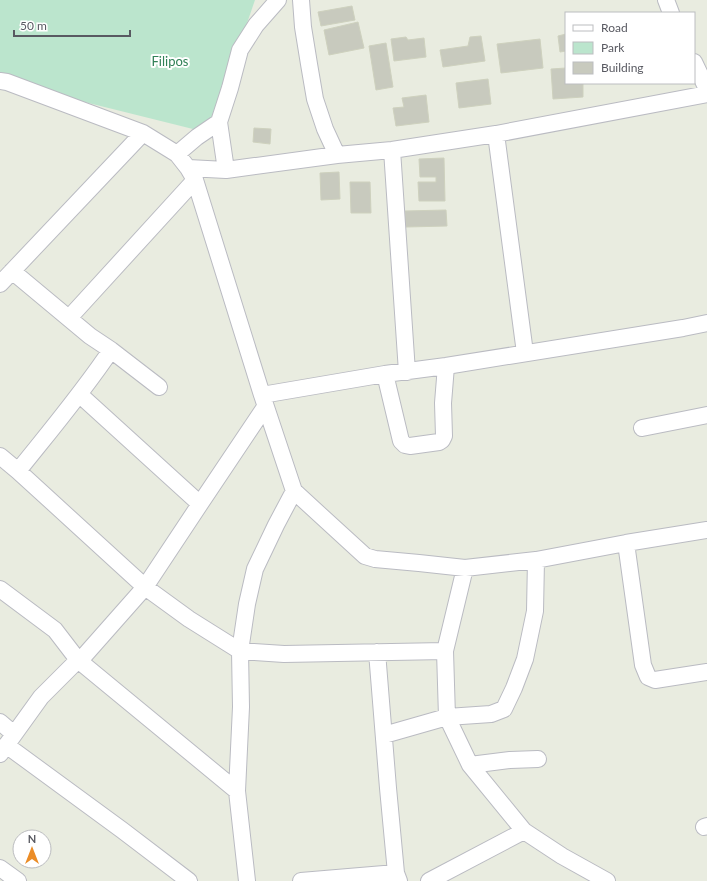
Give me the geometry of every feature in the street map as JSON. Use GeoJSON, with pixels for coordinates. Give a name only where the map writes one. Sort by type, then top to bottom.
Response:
{"type":"FeatureCollection","features":[{"type":"Feature","properties":{"kind":"street"},"geometry":{"type":"LineString","coordinates":[[226,170],[219,122],[240,50],[256,24],[278,0]]}},
{"type":"Feature","properties":{"kind":"street"},"geometry":{"type":"LineString","coordinates":[[301,0],[304,34],[315,99],[325,129],[337,154]]}},
{"type":"Feature","properties":{"kind":"street"},"geometry":{"type":"LineString","coordinates":[[666,0],[671,12]]}},
{"type":"Feature","properties":{"kind":"street"},"geometry":{"type":"LineString","coordinates":[[695,64],[707,89]]}},
{"type":"Feature","properties":{"kind":"street"},"geometry":{"type":"LineString","coordinates":[[0,81],[7,82],[143,133],[177,154],[192,174],[294,491],[365,556],[374,559],[465,568],[536,560],[707,530]]}},
{"type":"Feature","properties":{"kind":"street"},"geometry":{"type":"LineString","coordinates":[[69,318],[192,174],[337,154],[392,150],[496,134],[707,94]]}},
{"type":"Feature","properties":{"kind":"street"},"geometry":{"type":"LineString","coordinates":[[177,154],[197,137],[219,122]]}},
{"type":"Feature","properties":{"kind":"street"},"geometry":{"type":"LineString","coordinates":[[0,284],[143,133]]}},
{"type":"Feature","properties":{"kind":"street"},"geometry":{"type":"LineString","coordinates":[[496,134],[525,353]]}},
{"type":"Feature","properties":{"kind":"street"},"geometry":{"type":"LineString","coordinates":[[392,150],[407,372]]}},
{"type":"Feature","properties":{"kind":"street"},"geometry":{"type":"LineString","coordinates":[[12,271],[90,336],[111,350],[159,387]]}},
{"type":"Feature","properties":{"kind":"street"},"geometry":{"type":"LineString","coordinates":[[6,745],[41,697],[78,660],[84,656],[145,587],[200,504],[264,401],[386,374],[446,366],[707,323]]}},
{"type":"Feature","properties":{"kind":"street"},"geometry":{"type":"LineString","coordinates":[[18,471],[100,367],[111,350]]}},
{"type":"Feature","properties":{"kind":"street"},"geometry":{"type":"LineString","coordinates":[[386,374],[401,441],[410,446],[438,442],[442,440],[444,436],[443,403],[446,366]]}},
{"type":"Feature","properties":{"kind":"street"},"geometry":{"type":"LineString","coordinates":[[79,394],[200,504]]}},
{"type":"Feature","properties":{"kind":"street"},"geometry":{"type":"LineString","coordinates":[[642,428],[707,415]]}},
{"type":"Feature","properties":{"kind":"street"},"geometry":{"type":"LineString","coordinates":[[0,456],[145,587],[189,619],[240,651],[284,654],[445,651]]}},
{"type":"Feature","properties":{"kind":"street"},"geometry":{"type":"LineString","coordinates":[[247,881],[237,791],[241,707],[240,651],[247,604],[255,569],[294,491]]}},
{"type":"Feature","properties":{"kind":"street"},"geometry":{"type":"LineString","coordinates":[[626,543],[643,665],[648,677],[655,680],[707,672]]}},
{"type":"Feature","properties":{"kind":"street"},"geometry":{"type":"LineString","coordinates":[[384,735],[447,717],[491,714],[504,709],[525,659],[535,611],[536,560]]}},
{"type":"Feature","properties":{"kind":"street"},"geometry":{"type":"LineString","coordinates":[[465,568],[445,651],[447,717],[470,765],[524,831],[562,856],[607,881]]}},
{"type":"Feature","properties":{"kind":"street"},"geometry":{"type":"LineString","coordinates":[[0,589],[55,630],[78,660],[237,791]]}},
{"type":"Feature","properties":{"kind":"street"},"geometry":{"type":"LineString","coordinates":[[301,881],[397,877],[377,652]]}},
{"type":"Feature","properties":{"kind":"street"},"geometry":{"type":"LineString","coordinates":[[0,722],[6,745],[189,881]]}},
{"type":"Feature","properties":{"kind":"street"},"geometry":{"type":"LineString","coordinates":[[470,765],[510,760],[538,759]]}},
{"type":"Feature","properties":{"kind":"street"},"geometry":{"type":"LineString","coordinates":[[429,881],[524,831]]}},
{"type":"Feature","properties":{"kind":"street"},"geometry":{"type":"LineString","coordinates":[[0,868],[18,881]]}},
{"type":"Feature","properties":{"kind":"green space","name":"Filipos"},"geometry":{"type":"Polygon","coordinates":[[[0,0],[255,0],[209,133],[0,81],[0,0]]]}},
{"type":"Feature","properties":{"kind":"building"},"geometry":{"type":"Polygon","coordinates":[[[352,6],[355,20],[321,26],[318,12],[352,6]]]}},
{"type":"Feature","properties":{"kind":"building"},"geometry":{"type":"Polygon","coordinates":[[[358,22],[364,48],[329,55],[324,30],[358,22]]]}},
{"type":"Feature","properties":{"kind":"building"},"geometry":{"type":"Polygon","coordinates":[[[565,34],[565,51],[560,52],[558,36],[565,34]]]}},
{"type":"Feature","properties":{"kind":"building"},"geometry":{"type":"Polygon","coordinates":[[[481,36],[485,61],[443,67],[440,50],[468,46],[470,37],[481,36]]]}},
{"type":"Feature","properties":{"kind":"building"},"geometry":{"type":"Polygon","coordinates":[[[406,37],[408,40],[424,38],[426,57],[394,61],[391,39],[406,37]]]}},
{"type":"Feature","properties":{"kind":"building"},"geometry":{"type":"Polygon","coordinates":[[[540,39],[543,68],[501,73],[497,44],[540,39]]]}},
{"type":"Feature","properties":{"kind":"building"},"geometry":{"type":"Polygon","coordinates":[[[386,43],[393,87],[376,90],[369,46],[386,43]]]}},
{"type":"Feature","properties":{"kind":"building"},"geometry":{"type":"Polygon","coordinates":[[[565,68],[565,84],[583,84],[583,97],[553,99],[551,69],[565,68]]]}},
{"type":"Feature","properties":{"kind":"building"},"geometry":{"type":"Polygon","coordinates":[[[488,79],[491,104],[459,108],[456,83],[488,79]]]}},
{"type":"Feature","properties":{"kind":"building"},"geometry":{"type":"Polygon","coordinates":[[[426,95],[429,122],[396,126],[393,108],[404,107],[402,98],[426,95]]]}},
{"type":"Feature","properties":{"kind":"building"},"geometry":{"type":"Polygon","coordinates":[[[254,128],[271,129],[270,144],[253,142],[254,128]]]}},
{"type":"Feature","properties":{"kind":"building"},"geometry":{"type":"Polygon","coordinates":[[[444,158],[445,201],[419,201],[418,182],[436,182],[436,177],[420,177],[419,159],[444,158]]]}},
{"type":"Feature","properties":{"kind":"building"},"geometry":{"type":"Polygon","coordinates":[[[339,172],[340,199],[321,200],[320,173],[339,172]]]}},
{"type":"Feature","properties":{"kind":"building"},"geometry":{"type":"Polygon","coordinates":[[[350,182],[370,182],[371,213],[351,213],[350,182]]]}},
{"type":"Feature","properties":{"kind":"building"},"geometry":{"type":"Polygon","coordinates":[[[446,210],[447,226],[406,227],[405,211],[446,210]]]}}]}
